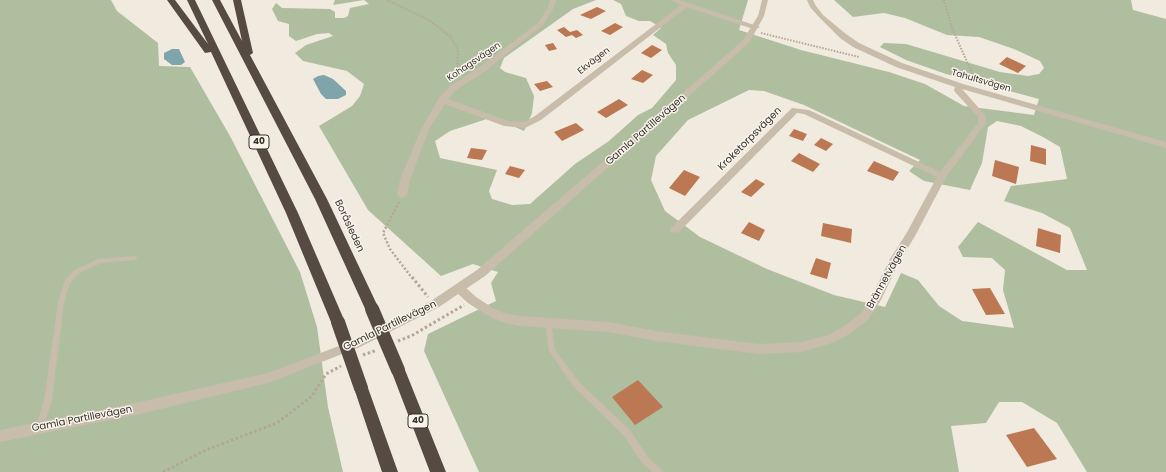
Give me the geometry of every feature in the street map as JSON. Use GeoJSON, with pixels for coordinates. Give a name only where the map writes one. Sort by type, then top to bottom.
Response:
{"type":"FeatureCollection","features":[{"type":"Feature","properties":{"kind":"highway"},"geometry":{"type":"LineString","coordinates":[[171,0],[225,73]]}},
{"type":"Feature","properties":{"kind":"highway","name":"40"},"geometry":{"type":"LineString","coordinates":[[191,0],[292,213],[338,322],[390,472]]}},
{"type":"Feature","properties":{"kind":"highway","name":"Boråsleden"},"geometry":{"type":"LineString","coordinates":[[216,0],[321,199],[372,309],[398,370],[438,472]]}},
{"type":"Feature","properties":{"kind":"highway"},"geometry":{"type":"LineString","coordinates":[[237,0],[251,66]]}},
{"type":"Feature","properties":{"kind":"street","name":"Kohagsvägen"},"geometry":{"type":"LineString","coordinates":[[402,194],[405,180],[425,129],[442,100],[453,88],[481,70],[541,24],[550,9],[553,0]]}},
{"type":"Feature","properties":{"kind":"street"},"geometry":{"type":"LineString","coordinates":[[673,0],[754,29]]}},
{"type":"Feature","properties":{"kind":"street","name":"Gamla Partillevägen"},"geometry":{"type":"LineString","coordinates":[[0,436],[144,407],[268,378],[356,344],[435,304],[460,289],[529,231],[700,83],[746,41],[761,16],[766,0]]}},
{"type":"Feature","properties":{"kind":"street","name":"Tahultsvägen"},"geometry":{"type":"LineString","coordinates":[[810,0],[813,7],[830,25],[856,45],[914,71],[960,86],[1166,145]]}},
{"type":"Feature","properties":{"kind":"street","name":"Ekvägen"},"geometry":{"type":"LineString","coordinates":[[442,100],[507,124],[525,125],[538,118],[685,5]]}},
{"type":"Feature","properties":{"kind":"street","name":"Brännetvägen"},"geometry":{"type":"LineString","coordinates":[[460,289],[472,300],[501,317],[520,321],[608,327],[656,336],[759,348],[802,347],[831,339],[847,330],[865,316],[877,297],[894,262],[910,236],[942,176],[982,123],[982,117],[958,90],[960,86]]}},
{"type":"Feature","properties":{"kind":"street","name":"Kroketorpsvägen"},"geometry":{"type":"LineString","coordinates":[[675,229],[795,110],[806,112],[942,176]]}},
{"type":"Feature","properties":{"kind":"lane"},"geometry":{"type":"LineString","coordinates":[[40,427],[48,400],[61,302],[67,282],[76,272],[100,261],[134,258]]}},
{"type":"Feature","properties":{"kind":"lane"},"geometry":{"type":"LineString","coordinates":[[548,322],[552,351],[576,384],[627,433],[645,460],[658,472]]}},
{"type":"Feature","properties":{"kind":"path"},"geometry":{"type":"LineString","coordinates":[[387,0],[429,20],[451,37],[458,50],[457,72],[453,88]]}},
{"type":"Feature","properties":{"kind":"path"},"geometry":{"type":"LineString","coordinates":[[944,0],[952,28],[975,79],[976,85]]}},
{"type":"Feature","properties":{"kind":"path"},"geometry":{"type":"LineString","coordinates":[[754,29],[862,58]]}},
{"type":"Feature","properties":{"kind":"path"},"geometry":{"type":"LineString","coordinates":[[402,194],[383,233],[390,249],[416,283],[435,304]]}},
{"type":"Feature","properties":{"kind":"path"},"geometry":{"type":"LineString","coordinates":[[391,344],[411,336],[472,300]]}},
{"type":"Feature","properties":{"kind":"path"},"geometry":{"type":"LineString","coordinates":[[359,357],[379,349]]}},
{"type":"Feature","properties":{"kind":"path"},"geometry":{"type":"LineString","coordinates":[[163,472],[206,450],[277,423],[312,396],[326,374],[346,364]]}},
{"type":"Feature","properties":{"kind":"green space"},"geometry":{"type":"Polygon","coordinates":[[[0,0],[111,0],[117,11],[158,43],[159,66],[190,67],[230,136],[300,272],[317,327],[328,407],[343,472],[0,472],[0,0]]]}},
{"type":"Feature","properties":{"kind":"green space"},"geometry":{"type":"Polygon","coordinates":[[[335,0],[364,0],[333,5],[335,0]]]}},
{"type":"Feature","properties":{"kind":"green space"},"geometry":{"type":"Polygon","coordinates":[[[364,0],[596,0],[573,9],[504,58],[500,68],[505,72],[526,78],[534,96],[532,113],[524,131],[493,117],[450,131],[435,141],[440,158],[497,170],[489,191],[492,199],[512,205],[530,204],[575,164],[609,141],[638,115],[652,108],[676,80],[676,65],[668,53],[666,44],[653,35],[661,28],[650,21],[639,21],[626,16],[621,4],[613,0],[748,0],[739,30],[801,50],[889,72],[925,84],[964,106],[1034,115],[1039,99],[946,74],[906,60],[880,47],[884,43],[906,44],[1000,72],[1028,76],[1039,74],[1044,68],[1040,61],[1014,49],[979,37],[947,35],[905,18],[884,13],[853,17],[834,0],[1131,0],[1133,10],[1166,19],[1166,472],[1087,472],[1057,423],[1022,402],[999,402],[986,423],[951,426],[959,472],[479,472],[424,351],[428,334],[496,301],[491,283],[498,272],[473,264],[441,276],[368,210],[319,126],[352,106],[360,96],[364,84],[347,71],[303,61],[295,53],[306,45],[333,36],[329,33],[317,34],[296,41],[289,36],[289,24],[278,21],[272,9],[276,3],[282,8],[330,9],[335,12],[335,18],[344,18],[348,16],[350,8],[369,4],[364,0]],[[749,90],[688,120],[656,156],[651,180],[665,211],[700,237],[767,269],[834,295],[885,307],[901,273],[918,280],[939,306],[962,321],[1014,328],[1003,290],[1005,270],[992,258],[963,257],[958,247],[978,222],[1067,270],[1087,270],[1070,228],[1042,213],[1004,201],[1011,186],[1067,179],[1060,147],[1043,137],[1021,126],[997,121],[988,127],[982,163],[970,190],[924,181],[909,171],[920,160],[804,105],[764,91],[749,90]]]}},
{"type":"Feature","properties":{"kind":"water"},"geometry":{"type":"Polygon","coordinates":[[[172,49],[179,49],[185,62],[181,65],[172,65],[164,59],[164,53],[172,49]]]}},
{"type":"Feature","properties":{"kind":"water"},"geometry":{"type":"Polygon","coordinates":[[[324,75],[333,79],[346,91],[346,95],[338,99],[326,99],[321,94],[313,79],[324,75]]]}},
{"type":"Feature","properties":{"kind":"building"},"geometry":{"type":"Polygon","coordinates":[[[597,7],[606,11],[591,19],[580,15],[597,7]]]}},
{"type":"Feature","properties":{"kind":"building"},"geometry":{"type":"Polygon","coordinates":[[[615,23],[623,27],[610,35],[601,31],[615,23]]]}},
{"type":"Feature","properties":{"kind":"building"},"geometry":{"type":"Polygon","coordinates":[[[564,27],[570,32],[577,30],[583,35],[576,38],[572,35],[566,37],[557,30],[564,27]]]}},
{"type":"Feature","properties":{"kind":"building"},"geometry":{"type":"Polygon","coordinates":[[[553,43],[557,49],[549,51],[545,45],[553,43]]]}},
{"type":"Feature","properties":{"kind":"building"},"geometry":{"type":"Polygon","coordinates":[[[652,45],[662,50],[651,58],[641,53],[652,45]]]}},
{"type":"Feature","properties":{"kind":"building"},"geometry":{"type":"Polygon","coordinates":[[[1007,57],[1026,66],[1018,73],[999,64],[1007,57]]]}},
{"type":"Feature","properties":{"kind":"building"},"geometry":{"type":"Polygon","coordinates":[[[642,70],[653,75],[643,83],[631,79],[642,70]]]}},
{"type":"Feature","properties":{"kind":"building"},"geometry":{"type":"Polygon","coordinates":[[[547,81],[553,87],[540,91],[534,84],[547,81]]]}},
{"type":"Feature","properties":{"kind":"building"},"geometry":{"type":"Polygon","coordinates":[[[619,99],[628,105],[606,118],[597,112],[619,99]]]}},
{"type":"Feature","properties":{"kind":"building"},"geometry":{"type":"Polygon","coordinates":[[[576,123],[584,130],[562,141],[554,132],[576,123]]]}},
{"type":"Feature","properties":{"kind":"building"},"geometry":{"type":"Polygon","coordinates":[[[794,129],[807,134],[803,141],[789,136],[794,129]]]}},
{"type":"Feature","properties":{"kind":"building"},"geometry":{"type":"Polygon","coordinates":[[[821,138],[833,144],[826,151],[814,145],[821,138]]]}},
{"type":"Feature","properties":{"kind":"building"},"geometry":{"type":"Polygon","coordinates":[[[1031,145],[1046,149],[1046,165],[1030,161],[1031,145]]]}},
{"type":"Feature","properties":{"kind":"building"},"geometry":{"type":"Polygon","coordinates":[[[471,148],[487,150],[482,160],[467,158],[471,148]]]}},
{"type":"Feature","properties":{"kind":"building"},"geometry":{"type":"Polygon","coordinates":[[[799,153],[820,164],[813,172],[791,161],[799,153]]]}},
{"type":"Feature","properties":{"kind":"building"},"geometry":{"type":"Polygon","coordinates":[[[995,160],[1019,167],[1016,184],[992,176],[995,160]]]}},
{"type":"Feature","properties":{"kind":"building"},"geometry":{"type":"Polygon","coordinates":[[[874,161],[899,172],[893,181],[867,171],[874,161]]]}},
{"type":"Feature","properties":{"kind":"building"},"geometry":{"type":"Polygon","coordinates":[[[510,166],[525,170],[519,178],[505,174],[510,166]]]}},
{"type":"Feature","properties":{"kind":"building"},"geometry":{"type":"Polygon","coordinates":[[[684,170],[700,177],[685,196],[669,188],[684,170]]]}},
{"type":"Feature","properties":{"kind":"building"},"geometry":{"type":"Polygon","coordinates":[[[756,179],[765,184],[751,197],[741,192],[756,179]]]}},
{"type":"Feature","properties":{"kind":"building"},"geometry":{"type":"Polygon","coordinates":[[[749,222],[765,230],[759,241],[741,233],[749,222]]]}},
{"type":"Feature","properties":{"kind":"building"},"geometry":{"type":"Polygon","coordinates":[[[823,223],[852,229],[851,243],[821,236],[823,223]]]}},
{"type":"Feature","properties":{"kind":"building"},"geometry":{"type":"Polygon","coordinates":[[[1038,228],[1061,235],[1060,253],[1036,246],[1038,228]]]}},
{"type":"Feature","properties":{"kind":"building"},"geometry":{"type":"Polygon","coordinates":[[[816,258],[831,263],[827,279],[810,274],[816,258]]]}},
{"type":"Feature","properties":{"kind":"building"},"geometry":{"type":"Polygon","coordinates":[[[990,288],[1005,314],[986,315],[972,289],[990,288]]]}},
{"type":"Feature","properties":{"kind":"building"},"geometry":{"type":"Polygon","coordinates":[[[638,380],[663,407],[635,425],[612,397],[638,380]]]}},
{"type":"Feature","properties":{"kind":"building"},"geometry":{"type":"Polygon","coordinates":[[[1034,428],[1057,459],[1027,467],[1006,435],[1034,428]]]}}]}
